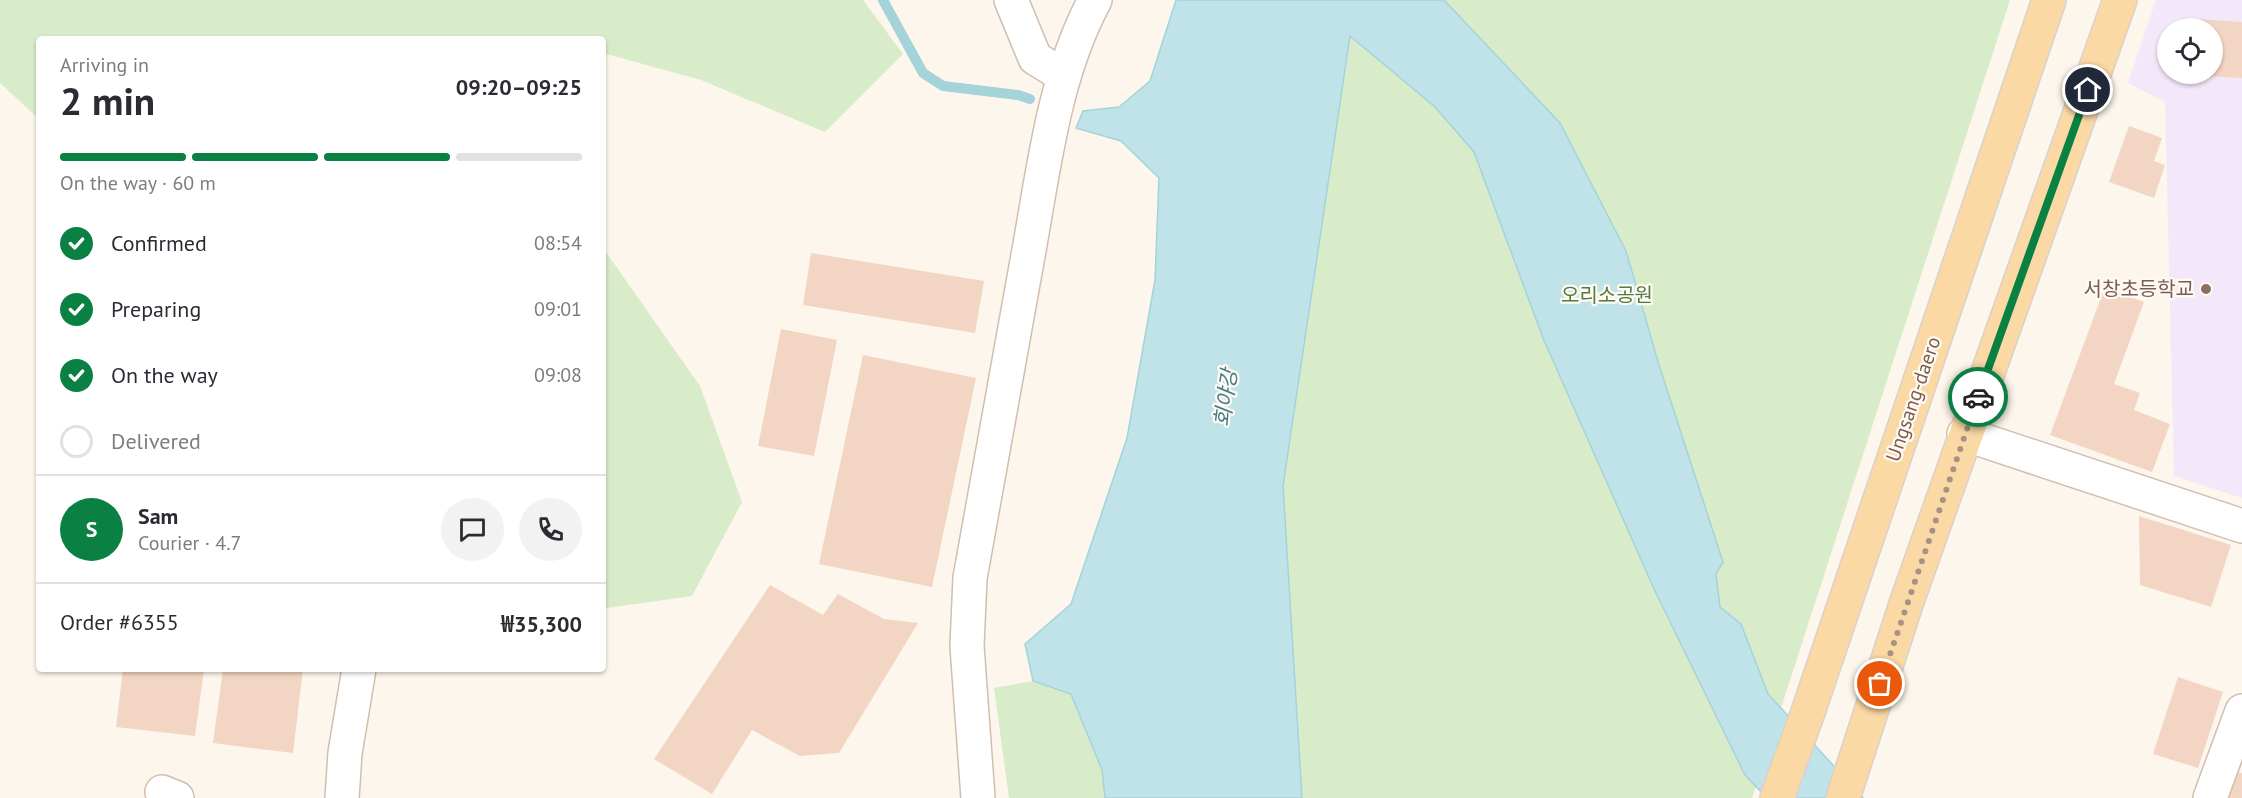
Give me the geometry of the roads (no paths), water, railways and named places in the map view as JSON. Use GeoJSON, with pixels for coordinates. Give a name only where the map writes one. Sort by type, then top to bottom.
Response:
{"type":"FeatureCollection","features":[{"type":"Feature","properties":{"kind":"main road","name":"Ungsang-daero"},"geometry":{"type":"LineString","coordinates":[[1777,798],[2049,0]]}},
{"type":"Feature","properties":{"kind":"main road"},"geometry":{"type":"LineString","coordinates":[[1843,798],[1964,434],[2120,0]]}},
{"type":"Feature","properties":{"kind":"street"},"geometry":{"type":"LineString","coordinates":[[1011,0],[1035,58],[1064,76]]}},
{"type":"Feature","properties":{"kind":"street"},"geometry":{"type":"LineString","coordinates":[[978,798],[967,646],[970,578],[1045,165],[1064,76],[1083,23],[1095,0]]}},
{"type":"Feature","properties":{"kind":"street"},"geometry":{"type":"LineString","coordinates":[[1964,434],[2242,526]]}},
{"type":"Feature","properties":{"kind":"street"},"geometry":{"type":"LineString","coordinates":[[342,798],[345,753],[358,672]]}},
{"type":"Feature","properties":{"kind":"street"},"geometry":{"type":"LineString","coordinates":[[2210,798],[2242,711]]}},
{"type":"Feature","properties":{"kind":"water","name":"회야강"},"geometry":{"type":"Polygon","coordinates":[[[1176,0],[1444,0],[1560,123],[1626,251],[1659,365],[1723,562],[1716,574],[1720,607],[1741,624],[1768,694],[1863,798],[1767,798],[1745,775],[1654,589],[1543,338],[1474,152],[1435,107],[1350,36],[1283,486],[1302,798],[1105,798],[1102,770],[1071,694],[1033,681],[1025,644],[1071,604],[1127,438],[1155,280],[1159,178],[1121,141],[1076,128],[1083,111],[1119,107],[1150,81],[1176,0]]]}},
{"type":"Feature","properties":{"kind":"waterway"},"geometry":{"type":"LineString","coordinates":[[883,0],[923,73],[943,86],[1018,95],[1030,99]]}},
{"type":"Feature","properties":{"kind":"place","name":"서창초등학교"},"geometry":{"type":"Point","coordinates":[2206,289]}},
{"type":"Feature","properties":{"kind":"park label","name":"오리소공원"},"geometry":{"type":"Point","coordinates":[1607,295]}}]}
